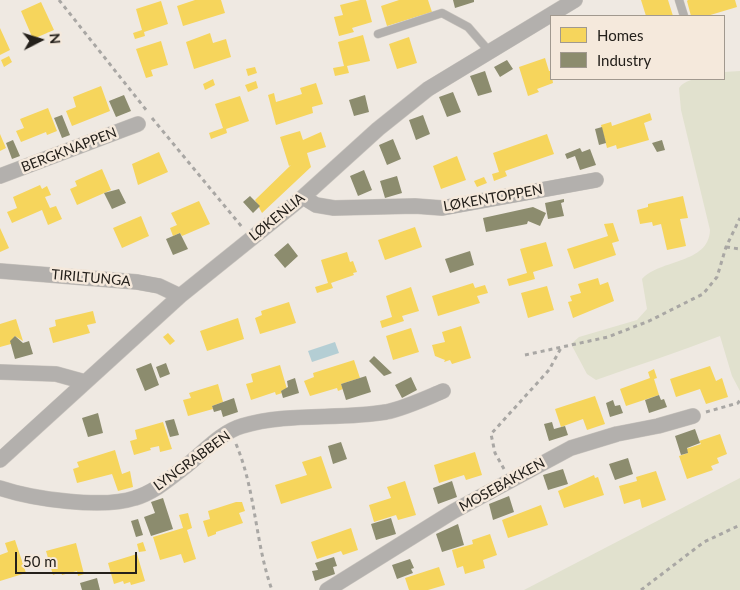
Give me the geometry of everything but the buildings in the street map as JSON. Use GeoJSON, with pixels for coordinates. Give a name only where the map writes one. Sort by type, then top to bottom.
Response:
{"type":"FeatureCollection","features":[{"type":"Feature","properties":{"kind":"street","name":"LØKENLIA"},"geometry":{"type":"LineString","coordinates":[[0,460],[180,296],[303,197],[378,129],[421,94],[488,50],[575,0]]}},
{"type":"Feature","properties":{"kind":"street","name":"BERGKNAPPEN"},"geometry":{"type":"LineString","coordinates":[[0,176],[138,124]]}},
{"type":"Feature","properties":{"kind":"street","name":"LØKENTOPPEN"},"geometry":{"type":"LineString","coordinates":[[303,197],[316,206],[334,208],[415,206],[442,208],[596,180]]}},
{"type":"Feature","properties":{"kind":"street","name":"TIRILTUNGA"},"geometry":{"type":"LineString","coordinates":[[0,271],[138,282],[159,286],[180,296]]}},
{"type":"Feature","properties":{"kind":"street"},"geometry":{"type":"LineString","coordinates":[[0,372],[56,374],[85,382]]}},
{"type":"Feature","properties":{"kind":"street","name":"LYNGRABBEN"},"geometry":{"type":"LineString","coordinates":[[0,488],[20,495],[63,500],[106,503],[135,498],[157,488],[240,426],[277,419],[386,412],[443,391]]}},
{"type":"Feature","properties":{"kind":"street","name":"MOSEBAKKEN"},"geometry":{"type":"LineString","coordinates":[[327,590],[510,480],[571,448],[617,434],[658,426],[694,416]]}},
{"type":"Feature","properties":{"kind":"lane"},"geometry":{"type":"LineString","coordinates":[[679,0],[684,15]]}},
{"type":"Feature","properties":{"kind":"lane"},"geometry":{"type":"LineString","coordinates":[[378,34],[442,13],[468,27],[488,50]]}},
{"type":"Feature","properties":{"kind":"path"},"geometry":{"type":"LineString","coordinates":[[525,355],[608,338],[649,321],[703,294],[716,277],[726,247],[740,218]]}},
{"type":"Feature","properties":{"kind":"path"},"geometry":{"type":"LineString","coordinates":[[726,247],[740,249]]}},
{"type":"Feature","properties":{"kind":"path"},"geometry":{"type":"LineString","coordinates":[[510,480],[495,453],[491,434],[549,370],[561,348]]}},
{"type":"Feature","properties":{"kind":"path"},"geometry":{"type":"LineString","coordinates":[[694,416],[740,400]]}},
{"type":"Feature","properties":{"kind":"path"},"geometry":{"type":"LineString","coordinates":[[230,432],[239,453],[256,516],[263,564],[272,590]]}},
{"type":"Feature","properties":{"kind":"path"},"geometry":{"type":"LineString","coordinates":[[641,590],[704,542],[740,526]]}},
{"type":"Feature","properties":{"kind":"green space"},"geometry":{"type":"Polygon","coordinates":[[[740,71],[740,391],[732,376],[720,336],[596,380],[587,374],[571,344],[579,337],[637,320],[647,309],[642,279],[660,268],[693,255],[708,241],[710,230],[681,110],[679,88],[691,80],[725,80],[725,72],[740,71]]]}},
{"type":"Feature","properties":{"kind":"green space"},"geometry":{"type":"Polygon","coordinates":[[[740,478],[740,590],[524,590],[740,478]]]}},
{"type":"Feature","properties":{"kind":"water"},"geometry":{"type":"Polygon","coordinates":[[[335,342],[339,353],[312,362],[308,351],[335,342]]]}}]}
